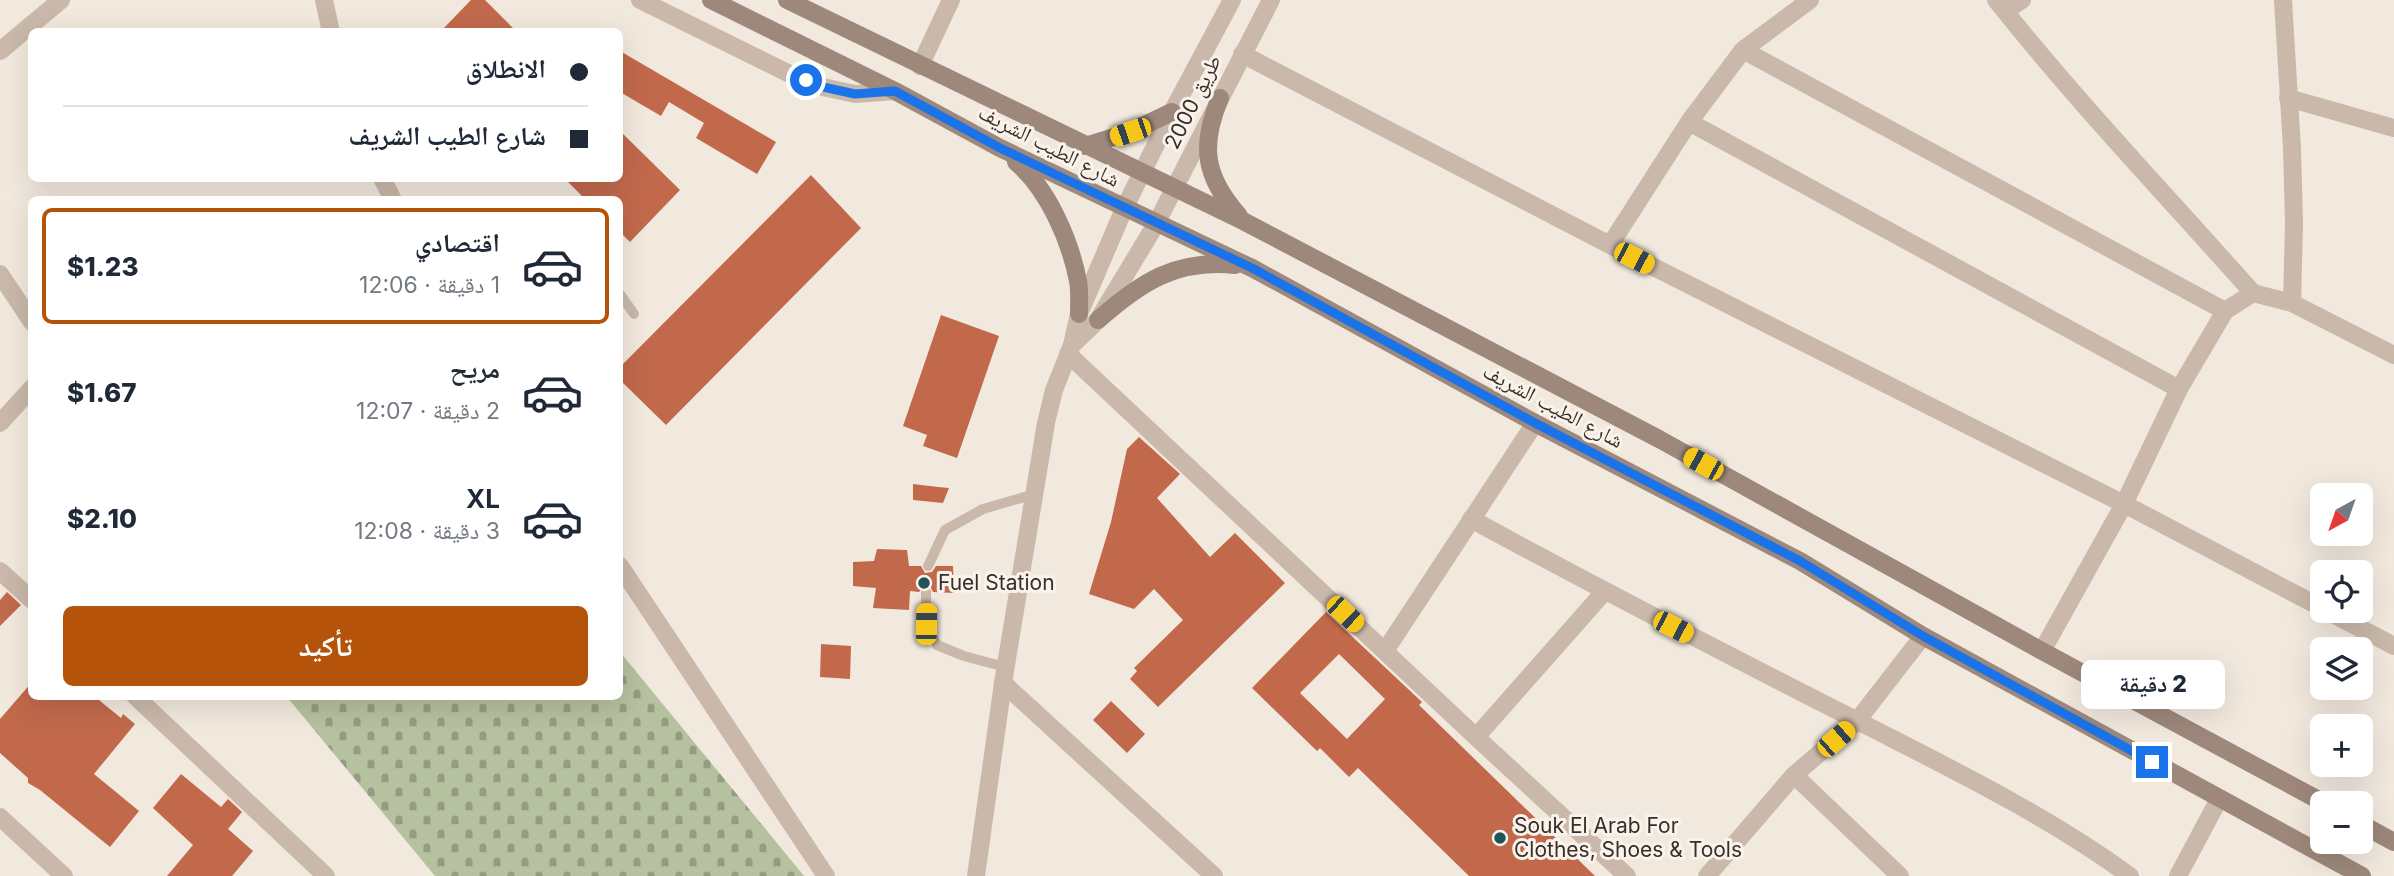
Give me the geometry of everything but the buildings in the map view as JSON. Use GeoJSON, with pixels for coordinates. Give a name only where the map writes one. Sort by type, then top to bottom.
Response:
{"type":"FeatureCollection","features":[{"type":"Feature","properties":{"kind":"main road","name":"شارع الطيب الشريف"},"geometry":{"type":"LineString","coordinates":[[711,0],[895,91],[1000,148],[1252,268],[1535,423],[1800,561],[1923,636],[2362,876]]}},
{"type":"Feature","properties":{"kind":"main road","name":"شارع الطيب الشريف"},"geometry":{"type":"LineString","coordinates":[[787,0],[1243,221],[1659,439],[2310,795]]}},
{"type":"Feature","properties":{"kind":"main road"},"geometry":{"type":"LineString","coordinates":[[1220,98],[1210,123],[1207,150],[1212,176],[1225,200],[1243,221]]}},
{"type":"Feature","properties":{"kind":"main road"},"geometry":{"type":"LineString","coordinates":[[1085,146],[1130,132],[1172,112]]}},
{"type":"Feature","properties":{"kind":"main road"},"geometry":{"type":"LineString","coordinates":[[1000,148],[1035,181],[1055,217],[1079,283],[1079,314]]}},
{"type":"Feature","properties":{"kind":"main road"},"geometry":{"type":"LineString","coordinates":[[1098,320],[1142,286],[1169,271],[1214,263],[1252,268]]}},
{"type":"Feature","properties":{"kind":"main road"},"geometry":{"type":"LineString","coordinates":[[2373,831],[2394,842]]}},
{"type":"Feature","properties":{"kind":"street"},"geometry":{"type":"LineString","coordinates":[[0,51],[61,0]]}},
{"type":"Feature","properties":{"kind":"street"},"geometry":{"type":"LineString","coordinates":[[324,0],[330,28]]}},
{"type":"Feature","properties":{"kind":"street"},"geometry":{"type":"LineString","coordinates":[[640,0],[790,74],[823,87],[855,94],[895,91]]}},
{"type":"Feature","properties":{"kind":"street"},"geometry":{"type":"LineString","coordinates":[[920,66],[951,0]]}},
{"type":"Feature","properties":{"kind":"street"},"geometry":{"type":"LineString","coordinates":[[976,876],[1004,675],[1046,423],[1054,390],[1070,349],[1079,314],[1124,209],[1232,0]]}},
{"type":"Feature","properties":{"kind":"street","name":"طريق 2000"},"geometry":{"type":"LineString","coordinates":[[1070,349],[1098,320],[1156,224],[1271,0]]}},
{"type":"Feature","properties":{"kind":"street"},"geometry":{"type":"LineString","coordinates":[[1610,246],[1689,122],[1743,50],[1810,0]]}},
{"type":"Feature","properties":{"kind":"street"},"geometry":{"type":"LineString","coordinates":[[2022,0],[2000,6],[2105,131],[2253,293],[2292,303],[2394,355]]}},
{"type":"Feature","properties":{"kind":"street"},"geometry":{"type":"LineString","coordinates":[[2283,0],[2294,223],[2292,303]]}},
{"type":"Feature","properties":{"kind":"street"},"geometry":{"type":"LineString","coordinates":[[1743,50],[2225,311]]}},
{"type":"Feature","properties":{"kind":"street"},"geometry":{"type":"LineString","coordinates":[[1242,54],[1610,246],[2124,504],[2310,602]]}},
{"type":"Feature","properties":{"kind":"street"},"geometry":{"type":"LineString","coordinates":[[2288,98],[2394,128]]}},
{"type":"Feature","properties":{"kind":"street"},"geometry":{"type":"LineString","coordinates":[[1689,122],[2179,389]]}},
{"type":"Feature","properties":{"kind":"street"},"geometry":{"type":"LineString","coordinates":[[0,274],[28,316]]}},
{"type":"Feature","properties":{"kind":"street"},"geometry":{"type":"LineString","coordinates":[[2042,651],[2124,504],[2179,389],[2225,311],[2253,293]]}},
{"type":"Feature","properties":{"kind":"street"},"geometry":{"type":"LineString","coordinates":[[1070,349],[1385,651],[1627,876]]}},
{"type":"Feature","properties":{"kind":"street"},"geometry":{"type":"LineString","coordinates":[[0,422],[28,392]]}},
{"type":"Feature","properties":{"kind":"street"},"geometry":{"type":"LineString","coordinates":[[1385,651],[1535,423]]}},
{"type":"Feature","properties":{"kind":"street"},"geometry":{"type":"LineString","coordinates":[[1471,519],[1604,592],[2012,800],[2090,846],[2130,876]]}},
{"type":"Feature","properties":{"kind":"street"},"geometry":{"type":"LineString","coordinates":[[0,571],[28,596]]}},
{"type":"Feature","properties":{"kind":"street"},"geometry":{"type":"LineString","coordinates":[[623,571],[826,876]]}},
{"type":"Feature","properties":{"kind":"street"},"geometry":{"type":"LineString","coordinates":[[1476,737],[1604,592]]}},
{"type":"Feature","properties":{"kind":"street"},"geometry":{"type":"LineString","coordinates":[[2350,623],[2394,646]]}},
{"type":"Feature","properties":{"kind":"street"},"geometry":{"type":"LineString","coordinates":[[1707,876],[1794,775],[1857,721],[1923,636]]}},
{"type":"Feature","properties":{"kind":"street"},"geometry":{"type":"LineString","coordinates":[[1004,675],[1214,876]]}},
{"type":"Feature","properties":{"kind":"street"},"geometry":{"type":"LineString","coordinates":[[139,700],[326,876]]}},
{"type":"Feature","properties":{"kind":"street"},"geometry":{"type":"LineString","coordinates":[[1794,775],[1900,876]]}},
{"type":"Feature","properties":{"kind":"street"},"geometry":{"type":"LineString","coordinates":[[2178,876],[2219,799]]}},
{"type":"Feature","properties":{"kind":"street"},"geometry":{"type":"LineString","coordinates":[[0,817],[64,876]]}},
{"type":"Feature","properties":{"kind":"lane"},"geometry":{"type":"LineString","coordinates":[[623,298],[634,314]]}},
{"type":"Feature","properties":{"kind":"lane"},"geometry":{"type":"LineString","coordinates":[[928,566],[945,530],[984,509],[1035,495]]}},
{"type":"Feature","properties":{"kind":"lane"},"geometry":{"type":"LineString","coordinates":[[926,592],[926,624],[937,645],[1004,675]]}},
{"type":"Feature","properties":{"kind":"green space"},"geometry":{"type":"Polygon","coordinates":[[[623,656],[804,876],[435,876],[289,700],[623,700],[623,656]]]}},
{"type":"Feature","properties":{"kind":"place","name":"Fuel Station"},"geometry":{"type":"Point","coordinates":[924,583]}},
{"type":"Feature","properties":{"kind":"place","name":"Souk El Arab For Clothes, Shoes & Tools"},"geometry":{"type":"Point","coordinates":[1500,838]}},
{"type":"Feature","properties":{"kind":"route"},"geometry":{"type":"LineString","coordinates":[[806,80],[855,94],[895,91],[1000,148],[1252,268],[1535,423],[1800,561],[1923,636],[2152,762]]}}]}
